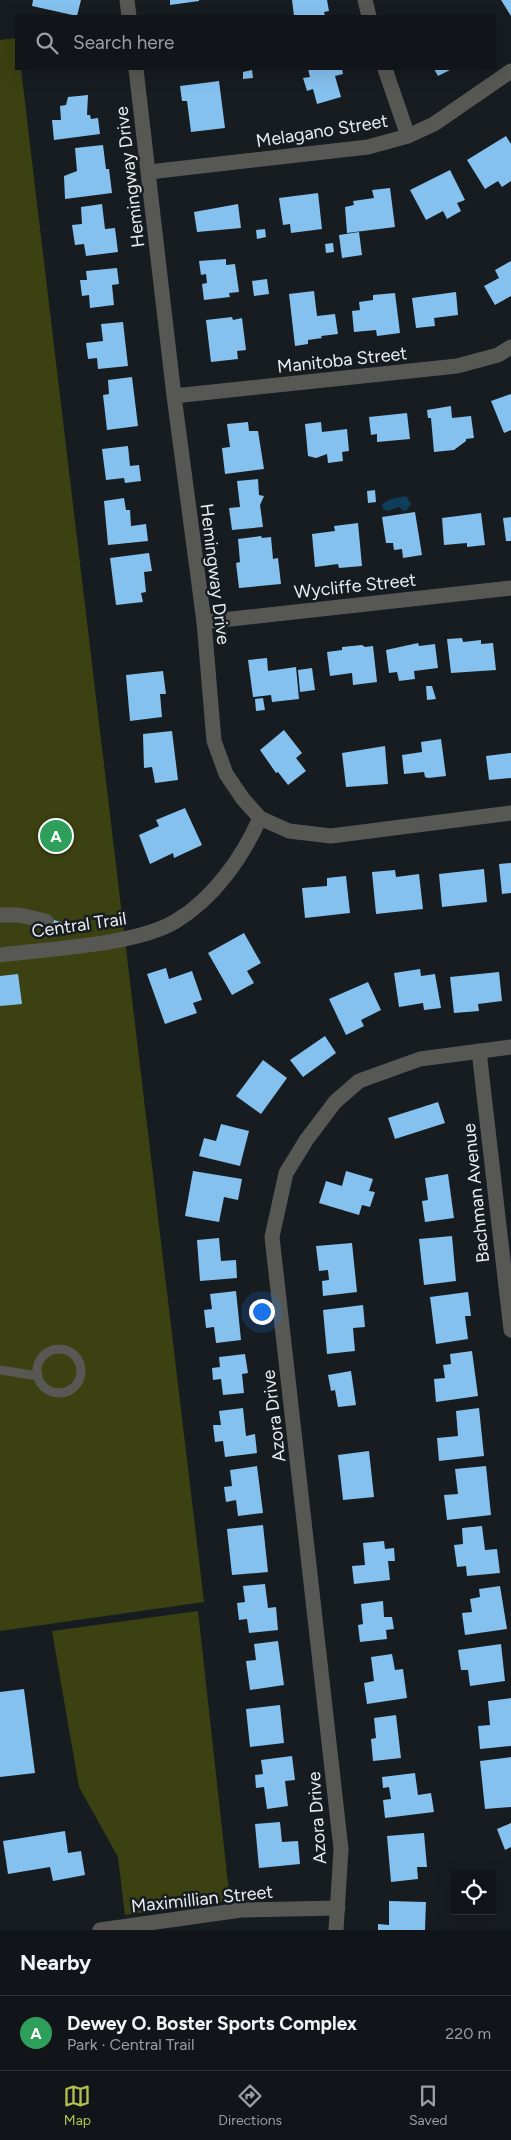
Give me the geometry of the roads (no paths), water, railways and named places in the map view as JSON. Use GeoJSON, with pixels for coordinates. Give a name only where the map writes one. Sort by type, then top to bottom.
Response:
{"type":"FeatureCollection","features":[{"type":"Feature","properties":{"kind":"street"},"geometry":{"type":"LineString","coordinates":[[127,0],[129,15]]}},
{"type":"Feature","properties":{"kind":"street"},"geometry":{"type":"LineString","coordinates":[[365,0],[369,15]]}},
{"type":"Feature","properties":{"kind":"street","name":"Hemingway Drive"},"geometry":{"type":"LineString","coordinates":[[136,70],[174,396],[204,622],[214,741],[226,774],[243,799],[260,818],[289,831],[331,836],[511,813]]}},
{"type":"Feature","properties":{"kind":"street"},"geometry":{"type":"LineString","coordinates":[[385,70],[408,136]]}},
{"type":"Feature","properties":{"kind":"street","name":"Melagano Street"},"geometry":{"type":"LineString","coordinates":[[149,172],[368,147],[408,136],[434,124],[511,71]]}},
{"type":"Feature","properties":{"kind":"street","name":"Manitoba Street"},"geometry":{"type":"LineString","coordinates":[[174,396],[457,366],[498,355],[511,347]]}},
{"type":"Feature","properties":{"kind":"street","name":"Wycliffe Street"},"geometry":{"type":"LineString","coordinates":[[204,622],[511,588]]}},
{"type":"Feature","properties":{"kind":"street","name":"Central Trail"},"geometry":{"type":"LineString","coordinates":[[0,954],[129,938],[175,922],[200,902],[225,876],[250,840],[260,818]]}},
{"type":"Feature","properties":{"kind":"street","name":"Central Trail"},"geometry":{"type":"LineString","coordinates":[[0,915],[19,915],[46,921]]}},
{"type":"Feature","properties":{"kind":"street","name":"Azora Drive"},"geometry":{"type":"LineString","coordinates":[[336,1930],[341,1849],[336,1789],[272,1237],[286,1173],[307,1139],[335,1102],[359,1082],[420,1059],[511,1047]]}},
{"type":"Feature","properties":{"kind":"street","name":"Bachman Avenue"},"geometry":{"type":"LineString","coordinates":[[479,1051],[511,1330]]}},
{"type":"Feature","properties":{"kind":"street","name":"Maximillian Street"},"geometry":{"type":"LineString","coordinates":[[100,1930],[241,1910],[338,1908]]}},
{"type":"Feature","properties":{"kind":"lane"},"geometry":{"type":"LineString","coordinates":[[58,1349],[73,1354],[81,1368],[76,1385],[66,1392],[48,1390],[43,1386],[38,1376],[40,1360],[50,1351],[58,1349]]}},
{"type":"Feature","properties":{"kind":"lane"},"geometry":{"type":"LineString","coordinates":[[0,1370],[38,1376]]}},
{"type":"Feature","properties":{"kind":"water"},"geometry":{"type":"Polygon","coordinates":[[[406,496],[411,504],[407,510],[404,511],[399,507],[388,511],[383,509],[382,504],[391,499],[406,496]]]}},
{"type":"Feature","properties":{"kind":"place","name":"Dewey O. Boster Sports Complex"},"geometry":{"type":"Point","coordinates":[56,836]}}]}
